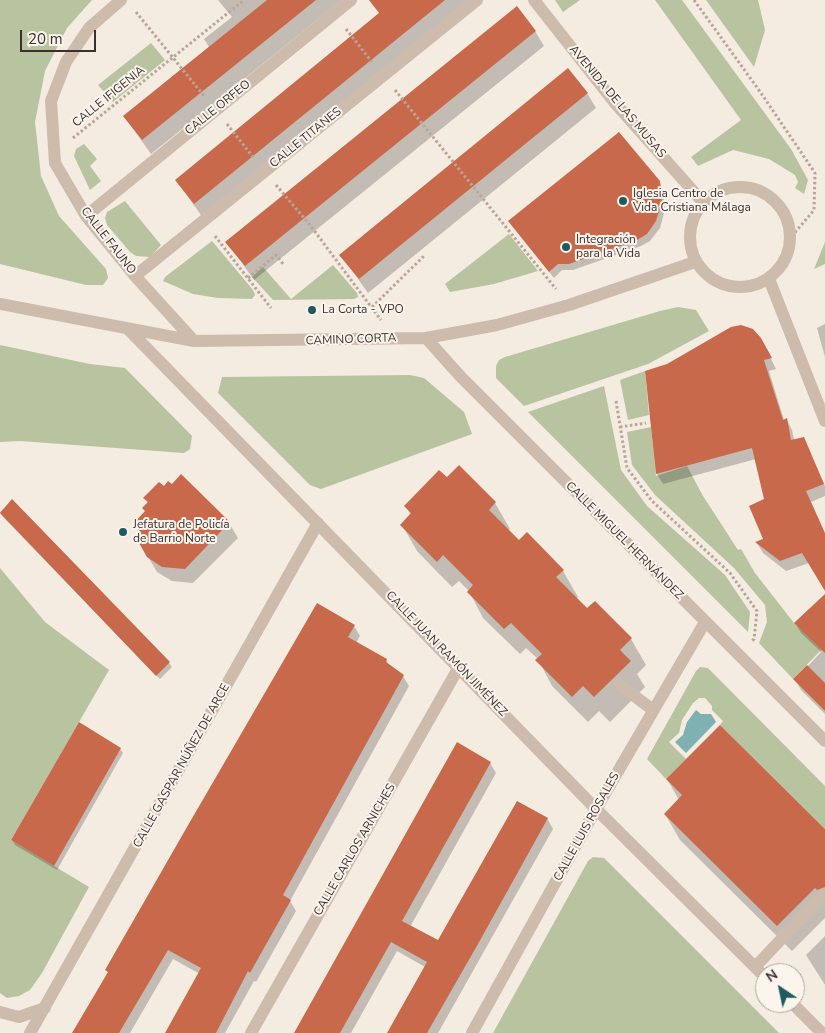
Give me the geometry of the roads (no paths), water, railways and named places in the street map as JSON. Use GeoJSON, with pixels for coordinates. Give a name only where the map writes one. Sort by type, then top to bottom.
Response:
{"type":"FeatureCollection","features":[{"type":"Feature","properties":{"kind":"street","name":"CALLE FAUNO"},"geometry":{"type":"LineString","coordinates":[[122,0],[89,28],[66,62],[51,101],[55,163],[86,216],[135,276],[194,341]]}},
{"type":"Feature","properties":{"kind":"street","name":"CALLE ORFEO"},"geometry":{"type":"LineString","coordinates":[[86,216],[350,0]]}},
{"type":"Feature","properties":{"kind":"street","name":"CALLE TITANES"},"geometry":{"type":"LineString","coordinates":[[135,276],[477,0]]}},
{"type":"Feature","properties":{"kind":"street","name":"AVENIDA DE LAS MUSAS"},"geometry":{"type":"LineString","coordinates":[[534,0],[615,103],[702,201]]}},
{"type":"Feature","properties":{"kind":"street"},"geometry":{"type":"LineString","coordinates":[[729,187],[759,189],[782,207],[792,236],[786,260],[769,279],[742,288],[715,282],[695,262],[689,230],[702,201],[729,187]]}},
{"type":"Feature","properties":{"kind":"street","name":"CAMINO CORTA"},"geometry":{"type":"LineString","coordinates":[[0,304],[194,341],[426,338],[497,325],[569,305],[695,262]]}},
{"type":"Feature","properties":{"kind":"street"},"geometry":{"type":"LineString","coordinates":[[769,279],[825,422]]}},
{"type":"Feature","properties":{"kind":"street","name":"CALLE JUAN RAMÓN JIMÉNEZ"},"geometry":{"type":"LineString","coordinates":[[129,330],[596,809],[755,967]]}},
{"type":"Feature","properties":{"kind":"street","name":"CALLE MIGUEL HERNÁNDEZ"},"geometry":{"type":"LineString","coordinates":[[426,338],[468,384],[825,742]]}},
{"type":"Feature","properties":{"kind":"street","name":"CALLE GASPAR NÚÑEZ DE ARCE"},"geometry":{"type":"LineString","coordinates":[[30,1033],[318,523]]}},
{"type":"Feature","properties":{"kind":"street","name":"CALLE LUIS ROSALES"},"geometry":{"type":"LineString","coordinates":[[472,1033],[596,809],[705,622]]}},
{"type":"Feature","properties":{"kind":"street","name":"CALLE CARLOS ARNICHES"},"geometry":{"type":"LineString","coordinates":[[251,1033],[458,667]]}},
{"type":"Feature","properties":{"kind":"street"},"geometry":{"type":"LineString","coordinates":[[620,685],[654,710]]}},
{"type":"Feature","properties":{"kind":"street"},"geometry":{"type":"LineString","coordinates":[[759,963],[823,895]]}},
{"type":"Feature","properties":{"kind":"street"},"geometry":{"type":"LineString","coordinates":[[0,1012],[19,1017],[45,1008]]}},
{"type":"Feature","properties":{"kind":"street"},"geometry":{"type":"LineString","coordinates":[[802,1013],[822,1033]]}},
{"type":"Feature","properties":{"kind":"water"},"geometry":{"type":"Polygon","coordinates":[[[696,710],[701,714],[711,714],[716,722],[686,753],[675,742],[683,735],[687,722],[696,710]]]}},
{"type":"Feature","properties":{"kind":"place","name":"Iglesia Centro de Vida Cristiana Málaga"},"geometry":{"type":"Point","coordinates":[623,201]}},
{"type":"Feature","properties":{"kind":"place","name":"Integración para la Vida"},"geometry":{"type":"Point","coordinates":[566,247]}},
{"type":"Feature","properties":{"kind":"place","name":"La Corta - VPO"},"geometry":{"type":"Point","coordinates":[312,310]}},
{"type":"Feature","properties":{"kind":"place","name":"Jefatura de Policía de Barrio Norte"},"geometry":{"type":"Point","coordinates":[123,532]}}]}
